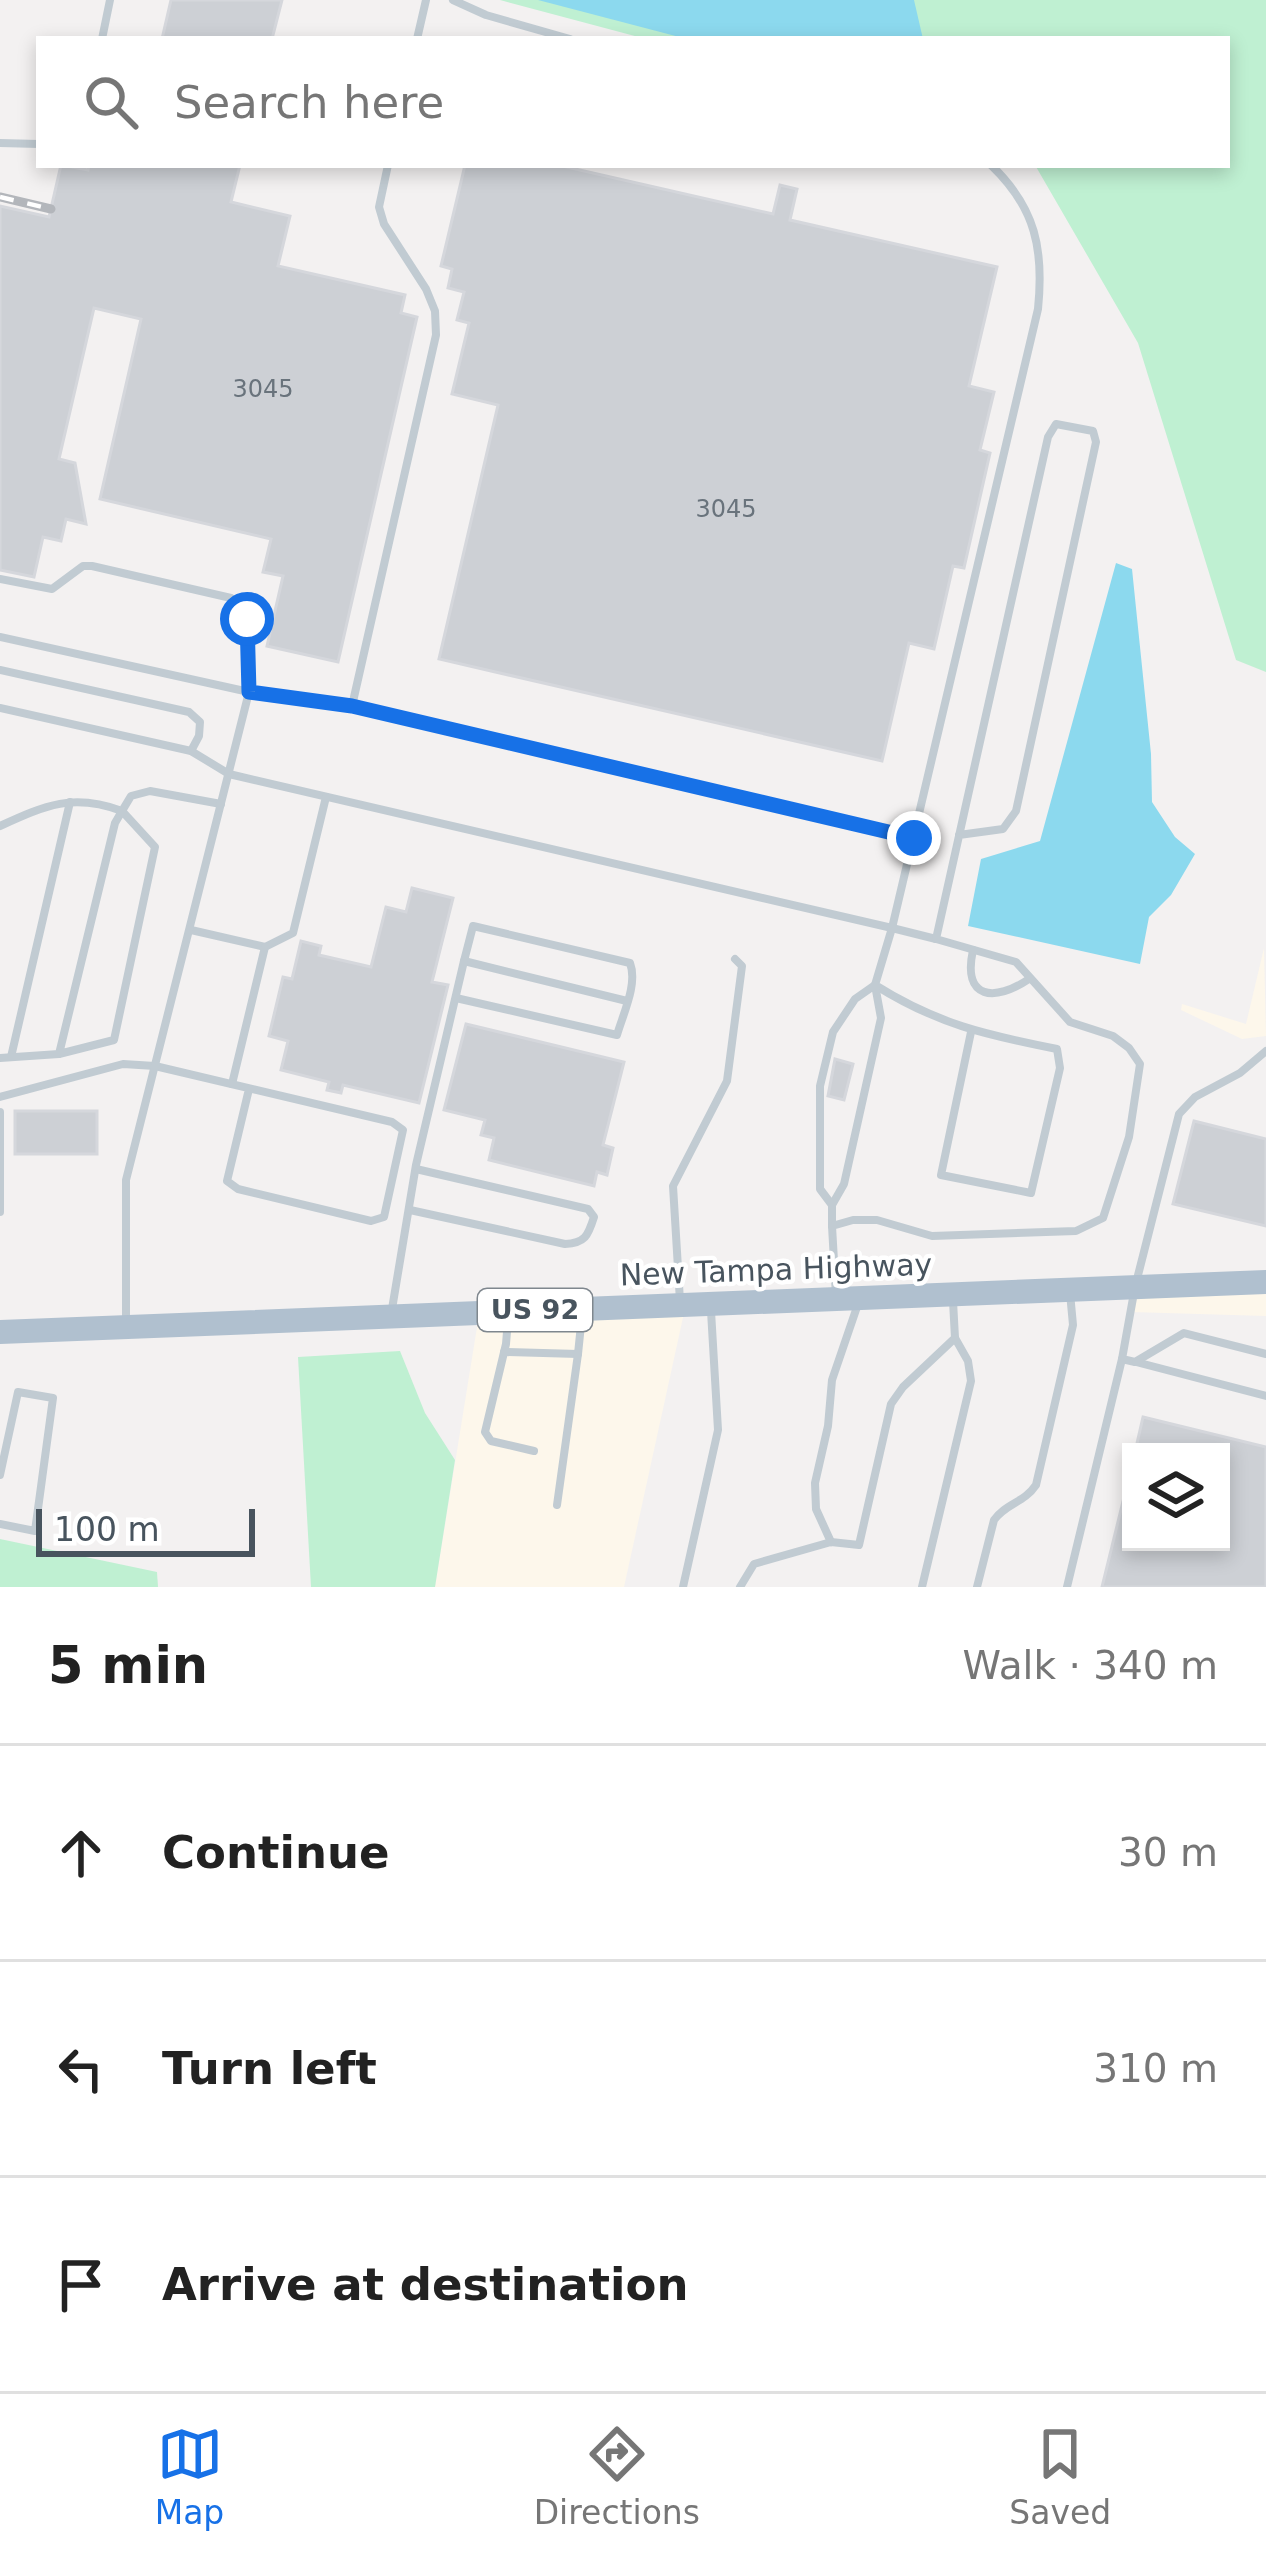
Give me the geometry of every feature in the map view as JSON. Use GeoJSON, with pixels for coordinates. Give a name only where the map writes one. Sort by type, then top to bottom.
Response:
{"type":"FeatureCollection","features":[{"type":"Feature","properties":{"kind":"main road","name":"New Tampa Highway"},"geometry":{"type":"LineString","coordinates":[[0,1332],[1266,1282]]}},
{"type":"Feature","properties":{"kind":"lane"},"geometry":{"type":"LineString","coordinates":[[103,36],[110,0]]}},
{"type":"Feature","properties":{"kind":"lane"},"geometry":{"type":"LineString","coordinates":[[418,36],[426,0]]}},
{"type":"Feature","properties":{"kind":"lane"},"geometry":{"type":"LineString","coordinates":[[453,0],[557,36]]}},
{"type":"Feature","properties":{"kind":"lane"},"geometry":{"type":"LineString","coordinates":[[0,143],[36,144]]}},
{"type":"Feature","properties":{"kind":"lane"},"geometry":{"type":"LineString","coordinates":[[352,706],[436,335],[427,289],[384,224],[379,207],[387,168]]}},
{"type":"Feature","properties":{"kind":"lane"},"geometry":{"type":"LineString","coordinates":[[831,1542],[816,1509],[815,1483],[848,1297],[832,1226],[832,1204],[844,1184],[881,1018],[875,985],[1038,309],[1042,266],[1037,236],[1024,206],[993,168]]}},
{"type":"Feature","properties":{"kind":"lane"},"geometry":{"type":"LineString","coordinates":[[936,940],[959,835],[1048,437],[1056,424],[1093,431],[1096,442],[1016,811],[1003,830],[959,835]]}},
{"type":"Feature","properties":{"kind":"lane"},"geometry":{"type":"LineString","coordinates":[[0,579],[38,590],[52,589],[83,566],[92,566],[231,598],[247,619],[249,692],[126,1180],[126,1327]]}},
{"type":"Feature","properties":{"kind":"lane"},"geometry":{"type":"LineString","coordinates":[[0,637],[249,692],[352,706],[914,838]]}},
{"type":"Feature","properties":{"kind":"lane"},"geometry":{"type":"LineString","coordinates":[[0,670],[189,712],[200,722],[199,736],[190,751]]}},
{"type":"Feature","properties":{"kind":"lane"},"geometry":{"type":"LineString","coordinates":[[0,708],[190,751],[229,774],[892,928],[1016,962],[1070,1022],[1113,1036],[1140,1064],[1129,1137],[1103,1218],[1076,1231],[932,1237],[877,1220],[832,1226]]}},
{"type":"Feature","properties":{"kind":"lane"},"geometry":{"type":"LineString","coordinates":[[59,1054],[115,823],[131,796],[150,791],[221,804]]}},
{"type":"Feature","properties":{"kind":"lane"},"geometry":{"type":"LineString","coordinates":[[190,930],[265,947],[293,933],[326,797]]}},
{"type":"Feature","properties":{"kind":"lane"},"geometry":{"type":"LineString","coordinates":[[0,826],[42,806],[70,802],[94,800],[122,811],[155,847],[113,1040],[59,1054],[6,1057],[70,802]]}},
{"type":"Feature","properties":{"kind":"lane"},"geometry":{"type":"LineString","coordinates":[[391,1316],[416,1169],[464,961],[473,926],[630,963],[634,973],[617,1035],[456,998]]}},
{"type":"Feature","properties":{"kind":"lane"},"geometry":{"type":"LineString","coordinates":[[232,1084],[265,947]]}},
{"type":"Feature","properties":{"kind":"lane"},"geometry":{"type":"LineString","coordinates":[[973,950],[969,974],[984,992],[1003,993],[1029,979]]}},
{"type":"Feature","properties":{"kind":"lane"},"geometry":{"type":"LineString","coordinates":[[680,1304],[674,1186],[727,1081],[742,966],[735,959]]}},
{"type":"Feature","properties":{"kind":"lane"},"geometry":{"type":"LineString","coordinates":[[464,961],[627,1001]]}},
{"type":"Feature","properties":{"kind":"lane"},"geometry":{"type":"LineString","coordinates":[[875,985],[909,1006],[971,1032],[1057,1049],[1060,1068],[1031,1193],[941,1175],[971,1032]]}},
{"type":"Feature","properties":{"kind":"lane"},"geometry":{"type":"LineString","coordinates":[[832,1204],[820,1190],[820,1086],[833,1032],[855,999],[875,985]]}},
{"type":"Feature","properties":{"kind":"lane"},"geometry":{"type":"LineString","coordinates":[[1067,1587],[1179,1114],[1195,1097],[1266,1052]]}},
{"type":"Feature","properties":{"kind":"lane"},"geometry":{"type":"LineString","coordinates":[[0,1097],[123,1064],[155,1066],[392,1122],[404,1130],[383,1217],[371,1221],[349,1216],[238,1189],[227,1181],[249,1089]]}},
{"type":"Feature","properties":{"kind":"lane"},"geometry":{"type":"LineString","coordinates":[[0,1112],[1,1212]]}},
{"type":"Feature","properties":{"kind":"lane"},"geometry":{"type":"LineString","coordinates":[[410,1210],[565,1244],[588,1237],[594,1217],[589,1209],[416,1169]]}},
{"type":"Feature","properties":{"kind":"lane"},"geometry":{"type":"LineString","coordinates":[[977,1587],[994,1520],[1000,1511],[1021,1503],[1036,1485],[1073,1325],[1070,1288]]}},
{"type":"Feature","properties":{"kind":"lane"},"geometry":{"type":"LineString","coordinates":[[922,1587],[970,1381],[968,1361],[955,1338],[952,1293]]}},
{"type":"Feature","properties":{"kind":"lane"},"geometry":{"type":"LineString","coordinates":[[683,1587],[718,1430],[710,1303]]}},
{"type":"Feature","properties":{"kind":"lane"},"geometry":{"type":"LineString","coordinates":[[557,1505],[583,1308]]}},
{"type":"Feature","properties":{"kind":"lane"},"geometry":{"type":"LineString","coordinates":[[508,1311],[504,1352],[485,1432],[491,1441],[534,1451]]}},
{"type":"Feature","properties":{"kind":"lane"},"geometry":{"type":"LineString","coordinates":[[1135,1362],[1184,1333],[1266,1354]]}},
{"type":"Feature","properties":{"kind":"lane"},"geometry":{"type":"LineString","coordinates":[[740,1587],[754,1564],[831,1542],[859,1545],[891,1404],[955,1338]]}},
{"type":"Feature","properties":{"kind":"lane"},"geometry":{"type":"LineString","coordinates":[[504,1352],[578,1354]]}},
{"type":"Feature","properties":{"kind":"lane"},"geometry":{"type":"LineString","coordinates":[[1121,1359],[1266,1396]]}},
{"type":"Feature","properties":{"kind":"lane"},"geometry":{"type":"LineString","coordinates":[[0,1475],[18,1393],[53,1398],[35,1531],[0,1524]]}},
{"type":"Feature","properties":{"kind":"shaded area"},"geometry":{"type":"Polygon","coordinates":[[[1264,948],[1266,1036],[1242,1039],[1181,1010],[1182,1004],[1246,1024],[1264,948]]]}},
{"type":"Feature","properties":{"kind":"shaded area"},"geometry":{"type":"Polygon","coordinates":[[[1266,1291],[1266,1316],[1131,1312],[1135,1295],[1266,1291]]]}},
{"type":"Feature","properties":{"kind":"shaded area"},"geometry":{"type":"Polygon","coordinates":[[[684,1313],[624,1587],[435,1587],[478,1321],[684,1313]]]}},
{"type":"Feature","properties":{"kind":"green space"},"geometry":{"type":"Polygon","coordinates":[[[500,0],[1266,0],[1266,672],[1236,660],[1138,343],[1037,168],[1230,168],[1230,36],[635,36],[500,0]]]}},
{"type":"Feature","properties":{"kind":"green space"},"geometry":{"type":"Polygon","coordinates":[[[400,1351],[425,1413],[455,1460],[435,1587],[311,1587],[298,1357],[400,1351]]]}},
{"type":"Feature","properties":{"kind":"green space"},"geometry":{"type":"Polygon","coordinates":[[[0,1539],[157,1572],[158,1587],[0,1587],[0,1539]]]}},
{"type":"Feature","properties":{"kind":"water"},"geometry":{"type":"Polygon","coordinates":[[[538,0],[914,0],[922,36],[676,36],[538,0]]]}},
{"type":"Feature","properties":{"kind":"water"},"geometry":{"type":"Polygon","coordinates":[[[1116,563],[1132,569],[1152,802],[1175,837],[1195,854],[1171,895],[1149,917],[1140,964],[968,926],[981,859],[1040,841],[1116,563]]]}},
{"type":"Feature","properties":{"kind":"building"},"geometry":{"type":"Polygon","coordinates":[[[171,0],[282,0],[273,36],[163,36],[171,0]]]}},
{"type":"Feature","properties":{"kind":"building"},"geometry":{"type":"Polygon","coordinates":[[[60,168],[239,168],[231,202],[290,216],[278,266],[405,295],[401,313],[417,317],[338,662],[267,646],[283,576],[263,572],[271,539],[100,499],[141,319],[94,308],[59,459],[75,463],[86,524],[66,519],[61,541],[43,537],[34,577],[0,570],[0,206],[49,217],[60,168]]]}},
{"type":"Feature","properties":{"kind":"building"},"geometry":{"type":"Polygon","coordinates":[[[464,168],[571,168],[773,214],[780,185],[797,189],[790,220],[997,267],[969,386],[994,392],[980,450],[990,453],[964,568],[953,566],[934,649],[909,643],[882,761],[439,659],[498,405],[452,394],[469,323],[457,320],[464,292],[448,288],[452,269],[441,266],[464,168]]]}},
{"type":"Feature","properties":{"kind":"building"},"geometry":{"type":"Polygon","coordinates":[[[412,888],[453,898],[432,982],[448,985],[419,1103],[343,1085],[341,1093],[327,1090],[329,1082],[281,1070],[288,1041],[269,1036],[283,977],[292,979],[301,941],[321,946],[319,955],[371,967],[386,907],[406,912],[412,888]]]}},
{"type":"Feature","properties":{"kind":"building"},"geometry":{"type":"Polygon","coordinates":[[[466,1024],[624,1062],[603,1145],[613,1148],[607,1175],[597,1172],[594,1186],[489,1160],[494,1138],[481,1135],[485,1120],[444,1110],[466,1024]]]}},
{"type":"Feature","properties":{"kind":"building"},"geometry":{"type":"Polygon","coordinates":[[[835,1059],[853,1064],[844,1100],[828,1096],[835,1059]]]}},
{"type":"Feature","properties":{"kind":"building"},"geometry":{"type":"Polygon","coordinates":[[[15,1111],[97,1111],[97,1154],[15,1154],[15,1111]]]}},
{"type":"Feature","properties":{"kind":"building"},"geometry":{"type":"Polygon","coordinates":[[[1194,1121],[1266,1139],[1266,1226],[1173,1204],[1194,1121]]]}},
{"type":"Feature","properties":{"kind":"building"},"geometry":{"type":"Polygon","coordinates":[[[1143,1417],[1266,1447],[1266,1587],[1102,1587],[1122,1505],[1122,1551],[1230,1551],[1230,1443],[1137,1443],[1143,1417]]]}},
{"type":"Feature","properties":{"kind":"railway"},"geometry":{"type":"LineString","coordinates":[[0,197],[51,209]]}},
{"type":"Feature","properties":{"kind":"route"},"geometry":{"type":"LineString","coordinates":[[247,619],[249,692],[352,706],[914,838]]}}]}
